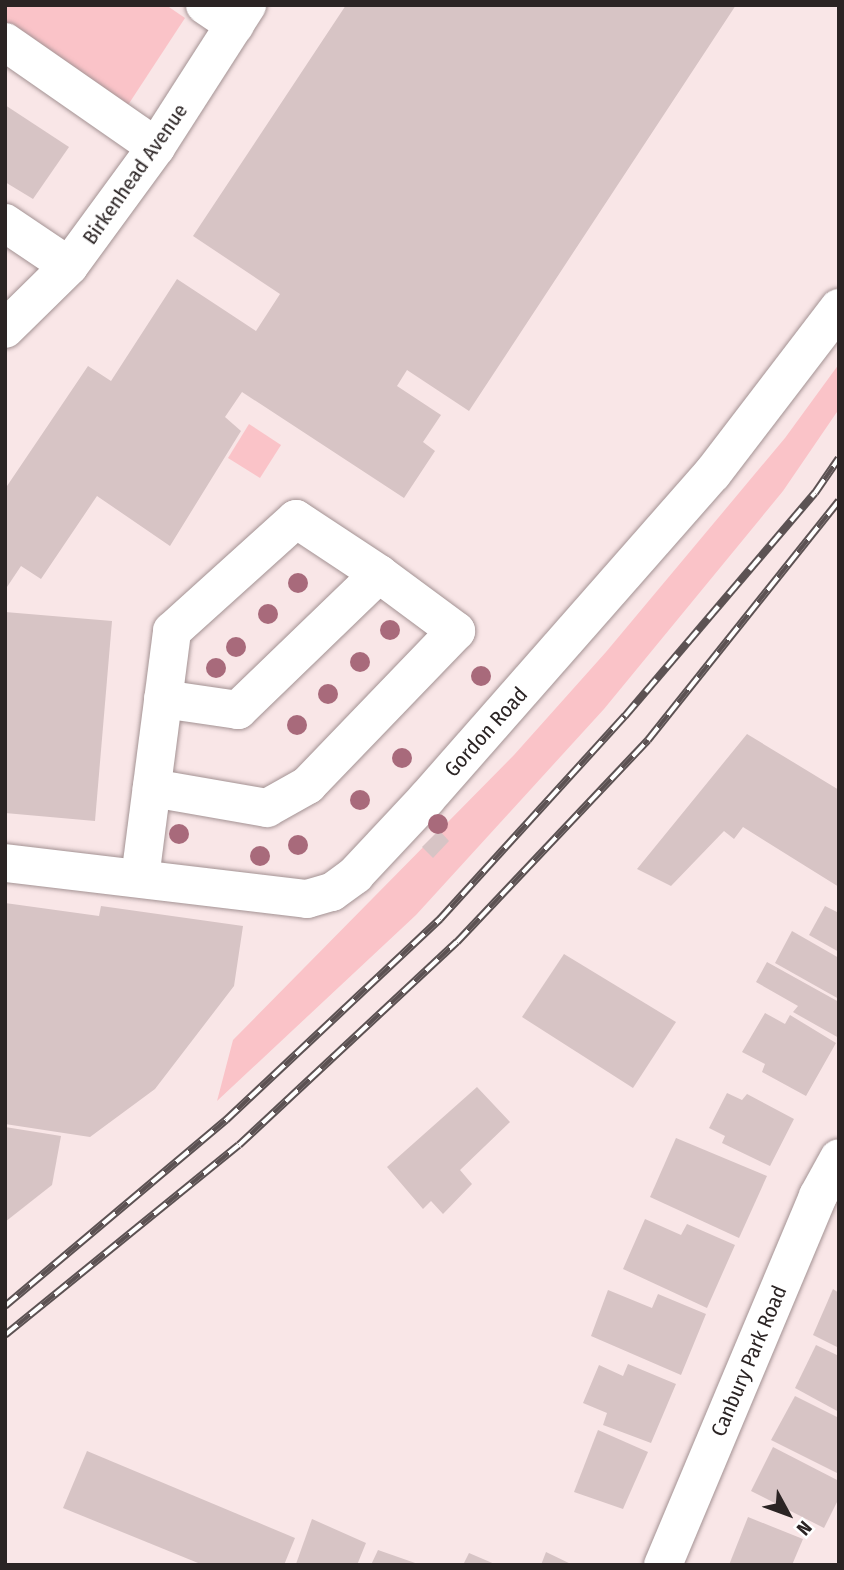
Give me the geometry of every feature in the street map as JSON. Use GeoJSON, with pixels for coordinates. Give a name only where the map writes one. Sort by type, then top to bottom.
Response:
{"type":"FeatureCollection","features":[{"type":"Feature","properties":{"kind":"street","name":"Birkenhead Avenue"},"geometry":{"type":"LineString","coordinates":[[5,329],[69,266],[156,147],[229,12]]}},
{"type":"Feature","properties":{"kind":"street"},"geometry":{"type":"LineString","coordinates":[[5,42],[156,147]]}},
{"type":"Feature","properties":{"kind":"street"},"geometry":{"type":"LineString","coordinates":[[5,223],[69,266]]}},
{"type":"Feature","properties":{"kind":"street","name":"Gordon Road"},"geometry":{"type":"LineString","coordinates":[[5,863],[307,899],[332,892],[355,875],[712,474],[839,308]]}},
{"type":"Feature","properties":{"kind":"street"},"geometry":{"type":"LineString","coordinates":[[140,878],[172,631],[296,519],[379,574],[456,631],[308,785],[267,807],[152,789]]}},
{"type":"Feature","properties":{"kind":"street"},"geometry":{"type":"LineString","coordinates":[[163,699],[238,710],[379,574]]}},
{"type":"Feature","properties":{"kind":"street","name":"Canbury Park Road"},"geometry":{"type":"LineString","coordinates":[[663,1565],[818,1196],[839,1158]]}},
{"type":"Feature","properties":{"kind":"shaded area"},"geometry":{"type":"Polygon","coordinates":[[[5,5],[166,5],[185,18],[128,105],[5,23],[5,5]]]}},
{"type":"Feature","properties":{"kind":"shaded area"},"geometry":{"type":"Polygon","coordinates":[[[839,364],[839,409],[783,491],[604,709],[416,915],[217,1101],[233,1040],[514,755],[606,652],[785,438],[839,364]]]}},
{"type":"Feature","properties":{"kind":"shaded area"},"geometry":{"type":"Polygon","coordinates":[[[249,424],[281,445],[260,478],[228,458],[249,424]]]}},
{"type":"Feature","properties":{"kind":"building"},"geometry":{"type":"Polygon","coordinates":[[[346,5],[736,5],[469,411],[407,370],[397,386],[441,415],[423,442],[435,451],[404,498],[242,392],[225,417],[241,431],[170,546],[97,496],[41,579],[21,566],[7,587],[5,489],[88,366],[111,381],[177,279],[256,331],[280,294],[193,236],[346,5]]]}},
{"type":"Feature","properties":{"kind":"building"},"geometry":{"type":"Polygon","coordinates":[[[5,105],[69,147],[33,199],[5,182],[5,105]]]}},
{"type":"Feature","properties":{"kind":"building"},"geometry":{"type":"Polygon","coordinates":[[[5,612],[112,621],[95,821],[5,813],[5,612]]]}},
{"type":"Feature","properties":{"kind":"building"},"geometry":{"type":"Polygon","coordinates":[[[747,734],[839,790],[839,887],[743,827],[734,839],[724,831],[671,886],[637,869],[747,734]]]}},
{"type":"Feature","properties":{"kind":"building"},"geometry":{"type":"Polygon","coordinates":[[[439,830],[449,841],[433,858],[422,847],[439,830]]]}},
{"type":"Feature","properties":{"kind":"building"},"geometry":{"type":"Polygon","coordinates":[[[5,903],[99,916],[101,906],[243,926],[234,986],[155,1089],[90,1137],[5,1124],[5,903]]]}},
{"type":"Feature","properties":{"kind":"building"},"geometry":{"type":"Polygon","coordinates":[[[825,906],[839,913],[839,952],[809,935],[825,906]]]}},
{"type":"Feature","properties":{"kind":"building"},"geometry":{"type":"Polygon","coordinates":[[[792,931],[839,958],[839,999],[775,963],[792,931]]]}},
{"type":"Feature","properties":{"kind":"building"},"geometry":{"type":"Polygon","coordinates":[[[564,954],[676,1022],[633,1088],[522,1017],[564,954]]]}},
{"type":"Feature","properties":{"kind":"building"},"geometry":{"type":"Polygon","coordinates":[[[767,962],[839,1002],[839,1038],[793,1012],[798,1006],[756,982],[767,962]]]}},
{"type":"Feature","properties":{"kind":"building"},"geometry":{"type":"Polygon","coordinates":[[[765,1013],[785,1024],[790,1015],[836,1043],[806,1096],[762,1072],[765,1064],[742,1052],[765,1013]]]}},
{"type":"Feature","properties":{"kind":"building"},"geometry":{"type":"Polygon","coordinates":[[[477,1087],[510,1122],[460,1170],[472,1184],[443,1214],[431,1201],[423,1209],[387,1167],[477,1087]]]}},
{"type":"Feature","properties":{"kind":"building"},"geometry":{"type":"Polygon","coordinates":[[[727,1093],[742,1100],[747,1094],[794,1119],[770,1166],[722,1143],[725,1136],[709,1128],[727,1093]]]}},
{"type":"Feature","properties":{"kind":"building"},"geometry":{"type":"Polygon","coordinates":[[[5,1127],[61,1136],[52,1185],[5,1222],[5,1127]]]}},
{"type":"Feature","properties":{"kind":"building"},"geometry":{"type":"Polygon","coordinates":[[[676,1138],[767,1176],[739,1238],[650,1197],[676,1138]]]}},
{"type":"Feature","properties":{"kind":"building"},"geometry":{"type":"Polygon","coordinates":[[[645,1219],[681,1235],[687,1224],[735,1245],[707,1308],[623,1269],[645,1219]]]}},
{"type":"Feature","properties":{"kind":"building"},"geometry":{"type":"Polygon","coordinates":[[[833,1289],[839,1293],[839,1348],[813,1335],[833,1289]]]}},
{"type":"Feature","properties":{"kind":"building"},"geometry":{"type":"Polygon","coordinates":[[[608,1290],[652,1308],[658,1294],[706,1314],[681,1375],[591,1336],[608,1290]]]}},
{"type":"Feature","properties":{"kind":"building"},"geometry":{"type":"Polygon","coordinates":[[[816,1345],[839,1356],[839,1412],[795,1388],[816,1345]]]}},
{"type":"Feature","properties":{"kind":"building"},"geometry":{"type":"Polygon","coordinates":[[[628,1364],[676,1384],[651,1443],[603,1425],[607,1413],[583,1403],[599,1365],[623,1376],[628,1364]]]}},
{"type":"Feature","properties":{"kind":"building"},"geometry":{"type":"Polygon","coordinates":[[[795,1396],[839,1418],[839,1474],[771,1440],[795,1396]]]}},
{"type":"Feature","properties":{"kind":"building"},"geometry":{"type":"Polygon","coordinates":[[[598,1430],[648,1452],[623,1509],[574,1492],[598,1430]]]}},
{"type":"Feature","properties":{"kind":"building"},"geometry":{"type":"Polygon","coordinates":[[[773,1447],[839,1481],[839,1498],[824,1528],[751,1491],[773,1447]]]}},
{"type":"Feature","properties":{"kind":"building"},"geometry":{"type":"Polygon","coordinates":[[[87,1451],[295,1538],[284,1565],[203,1565],[63,1508],[87,1451]]]}},
{"type":"Feature","properties":{"kind":"building"},"geometry":{"type":"Polygon","coordinates":[[[748,1517],[803,1539],[792,1565],[729,1565],[748,1517]]]}},
{"type":"Feature","properties":{"kind":"building"},"geometry":{"type":"Polygon","coordinates":[[[312,1519],[366,1543],[357,1565],[296,1564],[312,1519]]]}},
{"type":"Feature","properties":{"kind":"building"},"geometry":{"type":"Polygon","coordinates":[[[378,1550],[418,1564],[418,1565],[371,1565],[378,1550]]]}},
{"type":"Feature","properties":{"kind":"building"},"geometry":{"type":"Polygon","coordinates":[[[546,1552],[573,1565],[541,1565],[546,1552]]]}},
{"type":"Feature","properties":{"kind":"building"},"geometry":{"type":"Polygon","coordinates":[[[469,1553],[497,1565],[463,1565],[469,1553]]]}},
{"type":"Feature","properties":{"kind":"railway"},"geometry":{"type":"LineString","coordinates":[[5,1306],[226,1120],[440,919],[625,716],[815,493],[839,458]]}},
{"type":"Feature","properties":{"kind":"railway"},"geometry":{"type":"LineString","coordinates":[[5,1335],[239,1145],[457,942],[648,740],[839,501]]}}]}
